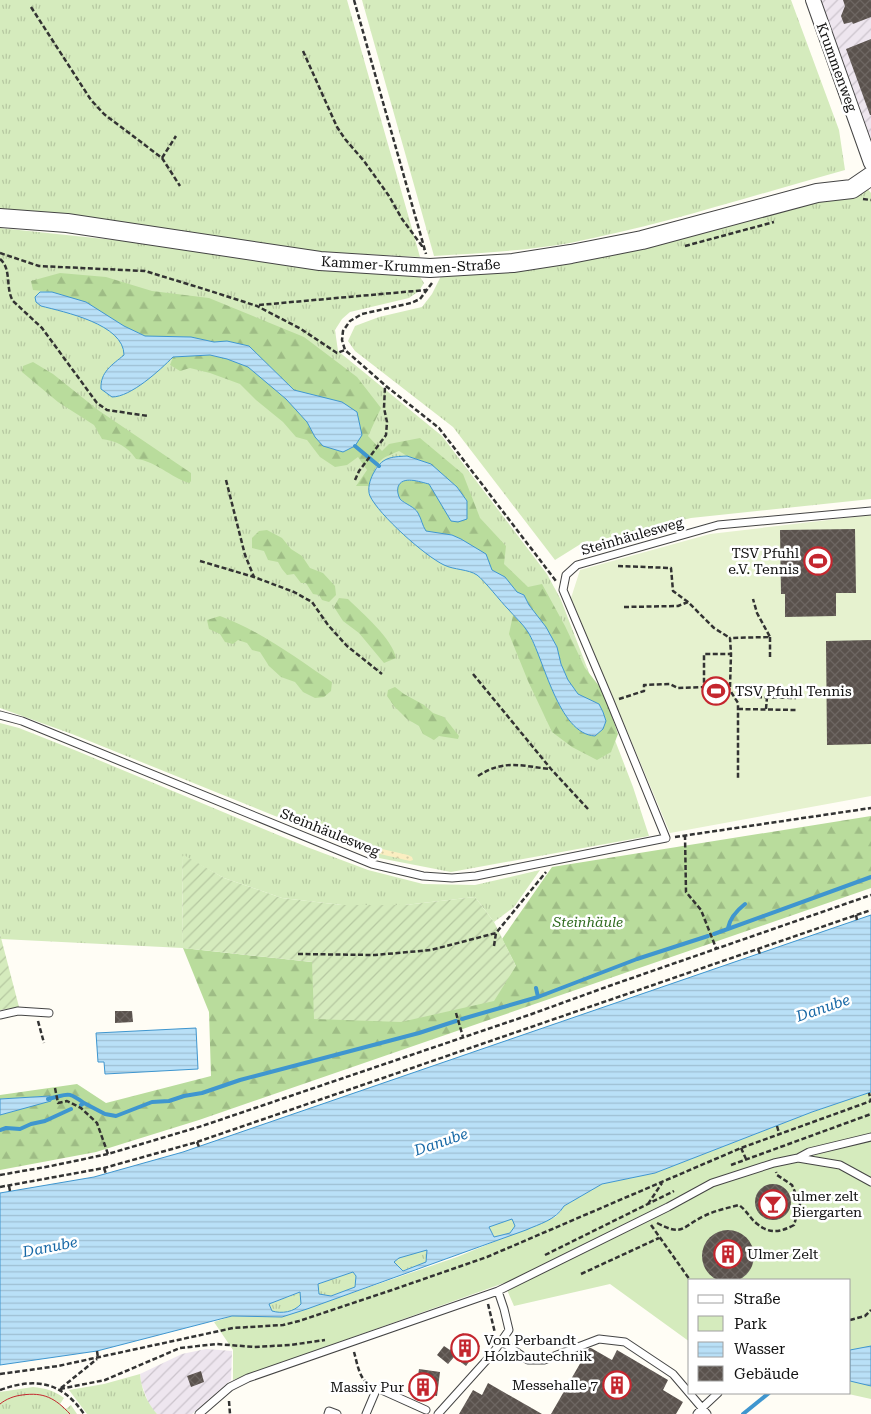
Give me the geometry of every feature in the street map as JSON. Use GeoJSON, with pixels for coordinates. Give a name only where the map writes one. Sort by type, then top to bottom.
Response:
{"type":"FeatureCollection","features":[{"type":"Feature","properties":{"kind":"street","name":"Krummenweg"},"geometry":{"type":"LineString","coordinates":[[813,0],[871,163]]}},
{"type":"Feature","properties":{"kind":"street","name":"Kammer-Krummen-Straße"},"geometry":{"type":"LineString","coordinates":[[0,218],[67,223],[320,261],[430,268],[513,263],[642,240],[817,193],[852,189],[871,175]]}},
{"type":"Feature","properties":{"kind":"lane","name":"Steinhäulesweg"},"geometry":{"type":"LineString","coordinates":[[563,590],[566,575],[577,564],[718,526],[871,511]]}},
{"type":"Feature","properties":{"kind":"lane"},"geometry":{"type":"LineString","coordinates":[[563,590],[666,838]]}},
{"type":"Feature","properties":{"kind":"lane","name":"Steinhäulesweg"},"geometry":{"type":"LineString","coordinates":[[0,716],[22,722],[372,864],[422,876],[452,878],[476,876],[555,862],[666,838]]}},
{"type":"Feature","properties":{"kind":"lane"},"geometry":{"type":"LineString","coordinates":[[0,1015],[18,1011],[50,1013]]}},
{"type":"Feature","properties":{"kind":"lane"},"geometry":{"type":"LineString","coordinates":[[199,1414],[235,1384],[498,1291],[647,1218],[712,1183],[774,1163],[798,1158],[809,1152],[871,1136]]}},
{"type":"Feature","properties":{"kind":"lane"},"geometry":{"type":"LineString","coordinates":[[798,1158],[840,1166],[871,1182]]}},
{"type":"Feature","properties":{"kind":"lane"},"geometry":{"type":"LineString","coordinates":[[438,1414],[493,1353],[499,1341],[509,1330],[498,1291]]}},
{"type":"Feature","properties":{"kind":"lane"},"geometry":{"type":"LineString","coordinates":[[499,1341],[528,1360],[544,1360],[599,1339],[625,1342],[674,1374],[688,1393]]}},
{"type":"Feature","properties":{"kind":"lane"},"geometry":{"type":"LineString","coordinates":[[366,1414],[378,1388],[426,1410]]}},
{"type":"Feature","properties":{"kind":"lane"},"geometry":{"type":"LineString","coordinates":[[689,1394],[702,1412],[717,1394]]}},
{"type":"Feature","properties":{"kind":"lane"},"geometry":{"type":"LineString","coordinates":[[328,1414],[329,1410],[337,1414]]}},
{"type":"Feature","properties":{"kind":"path"},"geometry":{"type":"LineString","coordinates":[[303,52],[337,127],[380,182],[402,219],[426,251],[354,0]]}},
{"type":"Feature","properties":{"kind":"path"},"geometry":{"type":"LineString","coordinates":[[31,7],[91,100],[104,114],[162,158],[180,186]]}},
{"type":"Feature","properties":{"kind":"path"},"geometry":{"type":"LineString","coordinates":[[162,158],[176,136]]}},
{"type":"Feature","properties":{"kind":"path"},"geometry":{"type":"LineString","coordinates":[[0,253],[39,266],[145,271],[256,306],[301,329],[337,353],[345,350]]}},
{"type":"Feature","properties":{"kind":"path"},"geometry":{"type":"LineString","coordinates":[[0,260],[6,268],[9,295],[13,301],[42,328],[97,403],[107,410],[148,416]]}},
{"type":"Feature","properties":{"kind":"path"},"geometry":{"type":"LineString","coordinates":[[432,283],[420,299],[412,303],[362,314],[350,321],[343,331],[342,340],[345,350],[386,386],[439,428],[563,590]]}},
{"type":"Feature","properties":{"kind":"path"},"geometry":{"type":"LineString","coordinates":[[256,306],[426,290]]}},
{"type":"Feature","properties":{"kind":"path"},"geometry":{"type":"LineString","coordinates":[[355,480],[359,471],[386,435],[388,422],[384,408],[386,386]]}},
{"type":"Feature","properties":{"kind":"path"},"geometry":{"type":"LineString","coordinates":[[226,480],[245,555],[254,577]]}},
{"type":"Feature","properties":{"kind":"path"},"geometry":{"type":"LineString","coordinates":[[200,561],[254,577],[294,592],[312,602],[328,625],[347,646],[382,674]]}},
{"type":"Feature","properties":{"kind":"path"},"geometry":{"type":"LineString","coordinates":[[618,566],[671,568],[673,591],[688,602],[714,628],[730,638],[770,637]]}},
{"type":"Feature","properties":{"kind":"path"},"geometry":{"type":"LineString","coordinates":[[753,598],[756,613],[770,637],[770,657]]}},
{"type":"Feature","properties":{"kind":"path"},"geometry":{"type":"LineString","coordinates":[[624,607],[678,606],[688,602]]}},
{"type":"Feature","properties":{"kind":"path"},"geometry":{"type":"LineString","coordinates":[[730,638],[730,689],[738,703],[738,779]]}},
{"type":"Feature","properties":{"kind":"path"},"geometry":{"type":"LineString","coordinates":[[704,687],[704,654],[731,654]]}},
{"type":"Feature","properties":{"kind":"path"},"geometry":{"type":"LineString","coordinates":[[473,674],[588,809]]}},
{"type":"Feature","properties":{"kind":"path"},"geometry":{"type":"LineString","coordinates":[[610,701],[644,691],[644,685],[670,684],[678,688],[728,687],[730,689]]}},
{"type":"Feature","properties":{"kind":"path"},"geometry":{"type":"LineString","coordinates":[[757,697],[796,698]]}},
{"type":"Feature","properties":{"kind":"path"},"geometry":{"type":"LineString","coordinates":[[766,709],[767,698]]}},
{"type":"Feature","properties":{"kind":"path"},"geometry":{"type":"LineString","coordinates":[[738,709],[797,710]]}},
{"type":"Feature","properties":{"kind":"path"},"geometry":{"type":"LineString","coordinates":[[478,776],[488,769],[506,764],[552,769]]}},
{"type":"Feature","properties":{"kind":"path"},"geometry":{"type":"LineString","coordinates":[[666,838],[871,808]]}},
{"type":"Feature","properties":{"kind":"path"},"geometry":{"type":"LineString","coordinates":[[686,835],[686,892],[701,910],[716,948]]}},
{"type":"Feature","properties":{"kind":"path"},"geometry":{"type":"LineString","coordinates":[[494,946],[496,933],[555,862]]}},
{"type":"Feature","properties":{"kind":"path"},"geometry":{"type":"LineString","coordinates":[[0,1175],[108,1154],[202,1126],[871,895]]}},
{"type":"Feature","properties":{"kind":"path"},"geometry":{"type":"LineString","coordinates":[[0,1188],[104,1168],[290,1113],[481,1045],[574,1016],[662,982],[871,910]]}},
{"type":"Feature","properties":{"kind":"path"},"geometry":{"type":"LineString","coordinates":[[856,915],[857,920]]}},
{"type":"Feature","properties":{"kind":"path"},"geometry":{"type":"LineString","coordinates":[[298,954],[375,955],[431,950],[496,933]]}},
{"type":"Feature","properties":{"kind":"path"},"geometry":{"type":"LineString","coordinates":[[758,948],[760,954]]}},
{"type":"Feature","properties":{"kind":"path"},"geometry":{"type":"LineString","coordinates":[[662,982],[664,986]]}},
{"type":"Feature","properties":{"kind":"path"},"geometry":{"type":"LineString","coordinates":[[36,1012],[44,1043]]}},
{"type":"Feature","properties":{"kind":"path"},"geometry":{"type":"LineString","coordinates":[[456,1013],[463,1037]]}},
{"type":"Feature","properties":{"kind":"path"},"geometry":{"type":"LineString","coordinates":[[481,1045],[483,1049]]}},
{"type":"Feature","properties":{"kind":"path"},"geometry":{"type":"LineString","coordinates":[[385,1078],[386,1082]]}},
{"type":"Feature","properties":{"kind":"path"},"geometry":{"type":"LineString","coordinates":[[55,1088],[58,1103],[67,1101],[81,1108],[98,1124],[108,1154]]}},
{"type":"Feature","properties":{"kind":"path"},"geometry":{"type":"LineString","coordinates":[[0,1374],[58,1366],[233,1328],[283,1325],[299,1321],[487,1257],[778,1133],[871,1101],[869,1093]]}},
{"type":"Feature","properties":{"kind":"path"},"geometry":{"type":"LineString","coordinates":[[727,1167],[871,1114]]}},
{"type":"Feature","properties":{"kind":"path"},"geometry":{"type":"LineString","coordinates":[[777,1126],[778,1133]]}},
{"type":"Feature","properties":{"kind":"path"},"geometry":{"type":"LineString","coordinates":[[197,1142],[199,1146]]}},
{"type":"Feature","properties":{"kind":"path"},"geometry":{"type":"LineString","coordinates":[[742,1148],[746,1159]]}},
{"type":"Feature","properties":{"kind":"path"},"geometry":{"type":"LineString","coordinates":[[647,1218],[672,1230],[684,1228],[704,1215],[739,1205],[746,1210],[754,1222],[770,1231],[783,1231],[794,1225],[800,1204],[792,1185],[777,1175],[774,1163]]}},
{"type":"Feature","properties":{"kind":"path"},"geometry":{"type":"LineString","coordinates":[[104,1168],[106,1174]]}},
{"type":"Feature","properties":{"kind":"path"},"geometry":{"type":"LineString","coordinates":[[648,1204],[662,1182]]}},
{"type":"Feature","properties":{"kind":"path"},"geometry":{"type":"LineString","coordinates":[[9,1186],[10,1191]]}},
{"type":"Feature","properties":{"kind":"path"},"geometry":{"type":"LineString","coordinates":[[538,1259],[680,1188]]}},
{"type":"Feature","properties":{"kind":"path"},"geometry":{"type":"LineString","coordinates":[[647,1218],[689,1279]]}},
{"type":"Feature","properties":{"kind":"path"},"geometry":{"type":"LineString","coordinates":[[581,1274],[659,1237]]}},
{"type":"Feature","properties":{"kind":"path"},"geometry":{"type":"LineString","coordinates":[[486,1295],[499,1341]]}},
{"type":"Feature","properties":{"kind":"path"},"geometry":{"type":"LineString","coordinates":[[851,1320],[865,1316],[871,1310]]}},
{"type":"Feature","properties":{"kind":"path"},"geometry":{"type":"LineString","coordinates":[[60,1389],[104,1380],[180,1348],[217,1344],[254,1347],[290,1346],[331,1338]]}},
{"type":"Feature","properties":{"kind":"path"},"geometry":{"type":"LineString","coordinates":[[351,1342],[365,1382],[378,1388]]}},
{"type":"Feature","properties":{"kind":"path"},"geometry":{"type":"LineString","coordinates":[[97,1351],[98,1358]]}},
{"type":"Feature","properties":{"kind":"path"},"geometry":{"type":"LineString","coordinates":[[60,1389],[98,1358]]}},
{"type":"Feature","properties":{"kind":"path"},"geometry":{"type":"LineString","coordinates":[[0,1390],[27,1382],[43,1383],[60,1389],[68,1395],[84,1414]]}},
{"type":"Feature","properties":{"kind":"shaded area"},"geometry":{"type":"Polygon","coordinates":[[[819,0],[871,0],[871,137],[869,138],[819,0]]]}},
{"type":"Feature","properties":{"kind":"shaded area"},"geometry":{"type":"Polygon","coordinates":[[[206,1349],[232,1351],[231,1380],[192,1414],[157,1414],[150,1407],[141,1383],[140,1374],[182,1354],[206,1349]]]}},
{"type":"Feature","properties":{"kind":"green space"},"geometry":{"type":"Polygon","coordinates":[[[0,0],[347,0],[420,257],[323,252],[170,229],[0,209],[0,0]]]}},
{"type":"Feature","properties":{"kind":"green space"},"geometry":{"type":"Polygon","coordinates":[[[362,0],[791,0],[839,130],[845,170],[674,219],[605,236],[553,246],[519,250],[434,256],[362,0]]]}},
{"type":"Feature","properties":{"kind":"green space"},"geometry":{"type":"Polygon","coordinates":[[[866,187],[871,193],[871,499],[691,518],[579,545],[555,560],[453,427],[355,351],[348,341],[355,326],[379,317],[422,307],[432,294],[441,276],[513,272],[571,262],[702,233],[866,187]]]}},
{"type":"Feature","properties":{"kind":"green space"},"geometry":{"type":"Polygon","coordinates":[[[0,228],[171,246],[324,269],[420,277],[424,283],[419,291],[409,298],[350,312],[342,319],[335,330],[338,351],[442,436],[547,574],[561,600],[633,787],[649,836],[451,872],[379,858],[72,734],[0,708],[0,228]]]}},
{"type":"Feature","properties":{"kind":"green space"},"geometry":{"type":"Polygon","coordinates":[[[60,273],[106,277],[152,291],[209,298],[304,337],[357,377],[381,408],[368,436],[382,451],[389,444],[420,438],[463,474],[480,518],[506,546],[504,564],[528,587],[542,584],[585,668],[603,691],[618,734],[611,752],[597,760],[572,747],[552,732],[509,634],[513,615],[528,631],[560,704],[570,721],[580,731],[603,729],[606,721],[599,704],[578,694],[568,680],[561,664],[557,647],[524,595],[517,592],[505,577],[492,570],[485,554],[452,535],[426,531],[417,511],[400,498],[398,487],[403,481],[412,480],[429,484],[451,520],[467,519],[467,501],[457,487],[431,464],[407,456],[399,451],[385,457],[378,463],[369,486],[356,486],[367,470],[358,457],[347,465],[335,467],[320,457],[307,440],[296,437],[283,422],[240,384],[190,368],[180,371],[170,365],[173,357],[210,355],[248,367],[286,399],[307,422],[315,437],[342,402],[294,390],[249,346],[227,341],[214,342],[191,337],[145,336],[52,292],[33,290],[31,281],[60,273]]]}},
{"type":"Feature","properties":{"kind":"green space"},"geometry":{"type":"Polygon","coordinates":[[[33,362],[53,374],[98,410],[191,473],[191,481],[189,483],[150,463],[136,459],[122,445],[102,439],[94,425],[58,402],[22,372],[23,366],[33,362]]]}},
{"type":"Feature","properties":{"kind":"green space","name":"TSV Pfuhl Tennis"},"geometry":{"type":"Polygon","coordinates":[[[871,515],[871,796],[670,833],[571,598],[580,570],[710,534],[871,515]]]}},
{"type":"Feature","properties":{"kind":"green space"},"geometry":{"type":"Polygon","coordinates":[[[267,530],[282,538],[291,549],[302,556],[310,568],[323,573],[335,586],[336,595],[329,602],[322,600],[319,595],[313,594],[306,583],[301,583],[294,574],[287,575],[278,562],[268,560],[264,551],[252,548],[252,538],[259,531],[267,530]]]}},
{"type":"Feature","properties":{"kind":"green space"},"geometry":{"type":"Polygon","coordinates":[[[339,598],[348,599],[383,634],[396,658],[384,663],[359,633],[343,621],[334,607],[339,598]]]}},
{"type":"Feature","properties":{"kind":"green space"},"geometry":{"type":"Polygon","coordinates":[[[220,616],[264,637],[332,682],[331,691],[324,697],[315,698],[303,692],[295,682],[281,677],[269,666],[260,652],[252,650],[247,643],[238,640],[233,644],[225,642],[220,634],[209,629],[207,620],[220,616]]]}},
{"type":"Feature","properties":{"kind":"green space"},"geometry":{"type":"Polygon","coordinates":[[[395,687],[424,705],[433,713],[444,717],[459,736],[458,739],[439,736],[434,740],[423,734],[419,726],[407,719],[387,696],[388,690],[395,687]]]}},
{"type":"Feature","properties":{"kind":"green space"},"geometry":{"type":"Polygon","coordinates":[[[0,723],[19,728],[77,751],[307,847],[368,870],[423,884],[475,885],[540,870],[514,907],[494,922],[475,897],[405,905],[342,905],[282,898],[224,878],[182,855],[183,948],[1,939],[0,723]]]}},
{"type":"Feature","properties":{"kind":"green space","name":"Steinhäule"},"geometry":{"type":"Polygon","coordinates":[[[871,816],[871,888],[199,1120],[96,1152],[0,1170],[0,1115],[51,1100],[50,1096],[0,1099],[0,1095],[77,1084],[106,1103],[211,1076],[209,1012],[183,948],[312,962],[516,966],[502,939],[552,867],[871,816]]]}},
{"type":"Feature","properties":{"kind":"green space"},"geometry":{"type":"Polygon","coordinates":[[[182,854],[224,878],[282,898],[342,905],[405,905],[475,897],[494,922],[516,966],[494,1001],[401,1022],[314,1019],[312,962],[183,948],[182,854]]]}},
{"type":"Feature","properties":{"kind":"green space"},"geometry":{"type":"Polygon","coordinates":[[[0,934],[19,1007],[0,1010],[0,934]]]}},
{"type":"Feature","properties":{"kind":"green space"},"geometry":{"type":"Polygon","coordinates":[[[871,1092],[871,1399],[848,1394],[851,1394],[851,1279],[688,1279],[688,1341],[610,1284],[514,1306],[504,1283],[233,1380],[233,1350],[214,1322],[232,1316],[282,1317],[457,1257],[555,1217],[564,1206],[602,1184],[655,1173],[812,1112],[871,1092]]]}},
{"type":"Feature","properties":{"kind":"green space"},"geometry":{"type":"Polygon","coordinates":[[[512,1218],[515,1226],[510,1233],[494,1237],[489,1227],[512,1218]]]}},
{"type":"Feature","properties":{"kind":"green space"},"geometry":{"type":"Polygon","coordinates":[[[427,1249],[427,1262],[402,1271],[394,1262],[399,1258],[427,1249]]]}},
{"type":"Feature","properties":{"kind":"green space"},"geometry":{"type":"Polygon","coordinates":[[[353,1272],[356,1276],[355,1287],[331,1296],[319,1294],[318,1284],[353,1272]]]}},
{"type":"Feature","properties":{"kind":"green space"},"geometry":{"type":"Polygon","coordinates":[[[301,1292],[301,1304],[295,1309],[284,1312],[272,1311],[269,1304],[301,1292]]]}},
{"type":"Feature","properties":{"kind":"green space"},"geometry":{"type":"Polygon","coordinates":[[[140,1374],[145,1395],[157,1414],[87,1414],[69,1390],[104,1384],[140,1374]]]}},
{"type":"Feature","properties":{"kind":"green space"},"geometry":{"type":"Polygon","coordinates":[[[33,1387],[50,1390],[61,1396],[64,1398],[60,1404],[66,1409],[71,1405],[77,1414],[0,1414],[0,1392],[33,1387]]]}},
{"type":"Feature","properties":{"kind":"sand"},"geometry":{"type":"Polygon","coordinates":[[[382,849],[408,855],[413,860],[410,861],[380,854],[379,851],[382,849]]]}},
{"type":"Feature","properties":{"kind":"water"},"geometry":{"type":"Polygon","coordinates":[[[40,292],[52,292],[86,302],[124,326],[145,336],[191,337],[214,342],[227,341],[249,346],[294,390],[342,402],[357,412],[362,435],[355,446],[343,452],[323,446],[315,437],[307,422],[286,399],[248,367],[210,355],[173,357],[136,388],[120,396],[112,397],[101,389],[101,383],[108,369],[124,355],[121,344],[104,327],[77,316],[41,306],[36,302],[35,297],[40,292]]]}},
{"type":"Feature","properties":{"kind":"water"},"geometry":{"type":"Polygon","coordinates":[[[407,456],[431,464],[457,487],[467,501],[467,519],[458,522],[451,521],[429,484],[412,480],[403,481],[398,489],[400,499],[417,511],[426,531],[452,535],[486,554],[492,570],[505,577],[517,592],[524,595],[557,647],[561,664],[568,680],[578,694],[599,704],[606,721],[603,729],[595,736],[582,732],[571,723],[554,693],[528,632],[484,581],[473,573],[444,565],[426,553],[392,524],[375,504],[370,496],[369,488],[376,468],[387,459],[407,456]]]}},
{"type":"Feature","properties":{"kind":"water","name":"Danube"},"geometry":{"type":"Polygon","coordinates":[[[871,915],[871,1092],[812,1112],[655,1173],[602,1184],[564,1206],[557,1215],[526,1230],[282,1317],[232,1316],[97,1351],[0,1365],[0,1193],[94,1177],[183,1152],[871,915]],[[512,1219],[489,1227],[494,1237],[510,1233],[515,1226],[512,1219]],[[427,1250],[399,1258],[394,1262],[403,1271],[426,1262],[427,1250]],[[353,1272],[318,1284],[319,1294],[331,1296],[355,1287],[356,1276],[353,1272]],[[300,1292],[269,1304],[272,1311],[291,1311],[301,1304],[300,1292]]]}},
{"type":"Feature","properties":{"kind":"water"},"geometry":{"type":"Polygon","coordinates":[[[196,1028],[198,1069],[105,1074],[104,1062],[98,1062],[96,1033],[196,1028]]]}},
{"type":"Feature","properties":{"kind":"water"},"geometry":{"type":"Polygon","coordinates":[[[50,1096],[51,1101],[0,1115],[0,1099],[50,1096]]]}},
{"type":"Feature","properties":{"kind":"water"},"geometry":{"type":"Polygon","coordinates":[[[871,1346],[871,1386],[851,1381],[851,1350],[871,1346]]]}},
{"type":"Feature","properties":{"kind":"building"},"geometry":{"type":"Polygon","coordinates":[[[843,0],[871,0],[871,17],[853,24],[852,22],[844,24],[841,16],[845,6],[843,0]]]}},
{"type":"Feature","properties":{"kind":"building"},"geometry":{"type":"Polygon","coordinates":[[[871,39],[871,115],[870,115],[846,49],[871,39]]]}},
{"type":"Feature","properties":{"kind":"building","name":"TSV Pfuhl e.V. Tennis"},"geometry":{"type":"Polygon","coordinates":[[[855,529],[856,593],[836,593],[836,616],[785,617],[785,594],[781,594],[780,530],[855,529]]]}},
{"type":"Feature","properties":{"kind":"building"},"geometry":{"type":"Polygon","coordinates":[[[871,640],[871,744],[827,745],[826,641],[871,640]]]}},
{"type":"Feature","properties":{"kind":"building"},"geometry":{"type":"Polygon","coordinates":[[[115,1011],[132,1011],[133,1022],[115,1023],[115,1011]]]}},
{"type":"Feature","properties":{"kind":"building","name":"ulmer zelt Biergarten"},"geometry":{"type":"Polygon","coordinates":[[[773,1184],[786,1189],[791,1202],[786,1215],[773,1220],[760,1215],[755,1202],[760,1189],[773,1184]]]}},
{"type":"Feature","properties":{"kind":"building","name":"Ulmer Zelt"},"geometry":{"type":"Polygon","coordinates":[[[728,1230],[738,1232],[746,1238],[753,1251],[752,1266],[739,1279],[717,1279],[704,1266],[702,1256],[704,1246],[710,1238],[718,1232],[728,1230]]]}},
{"type":"Feature","properties":{"kind":"building","name":"Von Perbandt Holzbautechnik"},"geometry":{"type":"Polygon","coordinates":[[[463,1333],[480,1346],[466,1366],[454,1357],[448,1364],[437,1355],[444,1346],[450,1350],[463,1333]]]}},
{"type":"Feature","properties":{"kind":"building","name":"Messehalle 7"},"geometry":{"type":"Polygon","coordinates":[[[589,1348],[612,1360],[617,1350],[668,1380],[663,1390],[683,1402],[676,1414],[551,1414],[589,1348]]]}},
{"type":"Feature","properties":{"kind":"building","name":"Massiv Pur"},"geometry":{"type":"Polygon","coordinates":[[[419,1369],[440,1372],[437,1396],[408,1392],[410,1381],[417,1382],[419,1369]]]}},
{"type":"Feature","properties":{"kind":"building"},"geometry":{"type":"Polygon","coordinates":[[[201,1371],[204,1382],[191,1387],[187,1376],[201,1371]]]}},
{"type":"Feature","properties":{"kind":"building"},"geometry":{"type":"Polygon","coordinates":[[[488,1383],[542,1414],[459,1414],[473,1390],[482,1395],[488,1383]]]}},
{"type":"Feature","properties":{"kind":"waterway"},"geometry":{"type":"LineString","coordinates":[[355,446],[379,466]]}},
{"type":"Feature","properties":{"kind":"waterway"},"geometry":{"type":"LineString","coordinates":[[714,934],[871,877]]}},
{"type":"Feature","properties":{"kind":"waterway"},"geometry":{"type":"LineString","coordinates":[[728,928],[734,915],[745,904]]}},
{"type":"Feature","properties":{"kind":"waterway"},"geometry":{"type":"LineString","coordinates":[[462,1019],[538,997],[637,959],[708,936]]}},
{"type":"Feature","properties":{"kind":"waterway"},"geometry":{"type":"LineString","coordinates":[[536,988],[538,997]]}},
{"type":"Feature","properties":{"kind":"waterway"},"geometry":{"type":"LineString","coordinates":[[81,1105],[84,1103],[105,1114],[116,1116],[152,1102],[169,1101],[202,1093],[240,1080],[419,1033],[456,1021]]}},
{"type":"Feature","properties":{"kind":"waterway"},"geometry":{"type":"LineString","coordinates":[[48,1099],[70,1095],[84,1103]]}},
{"type":"Feature","properties":{"kind":"waterway"},"geometry":{"type":"LineString","coordinates":[[0,1130],[6,1128],[20,1129],[45,1121],[71,1109]]}},
{"type":"Feature","properties":{"kind":"waterway"},"geometry":{"type":"LineString","coordinates":[[743,1414],[768,1394]]}},
{"type":"Feature","properties":{"kind":"tram line"},"geometry":{"type":"LineString","coordinates":[[0,1404],[16,1396],[37,1394],[54,1400],[70,1414]]}},
{"type":"Feature","properties":{"kind":"place","name":"TSV Pfuhl e.V. Tennis"},"geometry":{"type":"Point","coordinates":[818,561]}},
{"type":"Feature","properties":{"kind":"place","name":"TSV Pfuhl Tennis"},"geometry":{"type":"Point","coordinates":[716,691]}},
{"type":"Feature","properties":{"kind":"place","name":"ulmer zelt Biergarten"},"geometry":{"type":"Point","coordinates":[773,1204]}},
{"type":"Feature","properties":{"kind":"place","name":"Ulmer Zelt"},"geometry":{"type":"Point","coordinates":[728,1254]}},
{"type":"Feature","properties":{"kind":"place","name":"Von Perbandt Holzbautechnik"},"geometry":{"type":"Point","coordinates":[465,1348]}},
{"type":"Feature","properties":{"kind":"place","name":"Messehalle 7"},"geometry":{"type":"Point","coordinates":[617,1385]}},
{"type":"Feature","properties":{"kind":"place","name":"Massiv Pur"},"geometry":{"type":"Point","coordinates":[423,1387]}}]}
